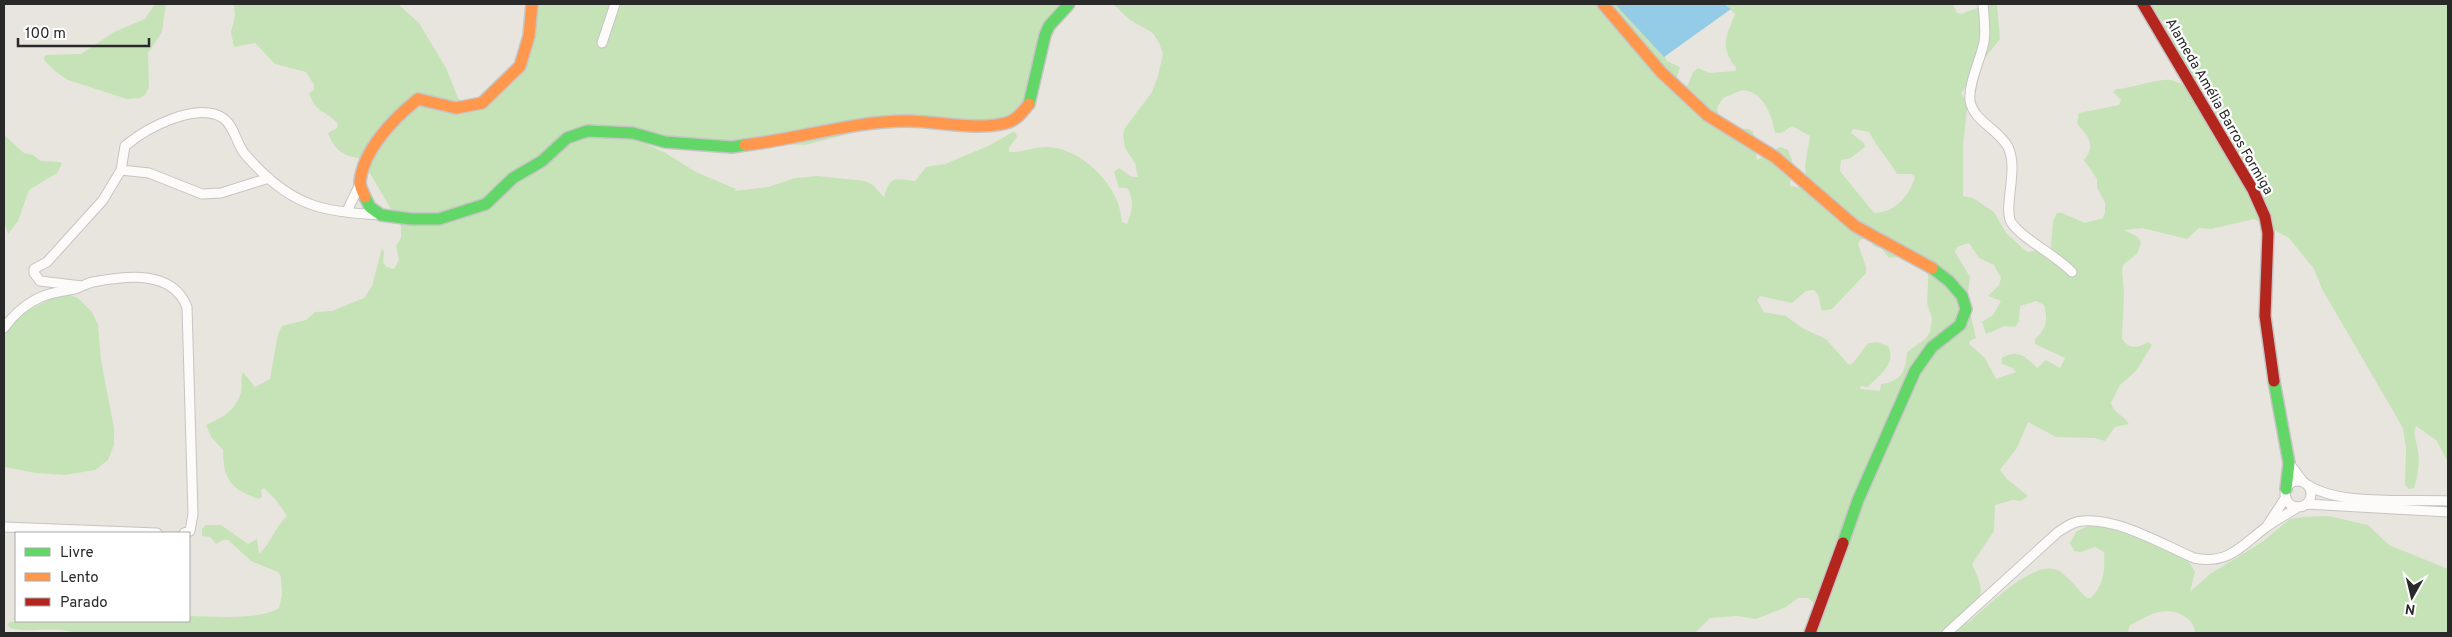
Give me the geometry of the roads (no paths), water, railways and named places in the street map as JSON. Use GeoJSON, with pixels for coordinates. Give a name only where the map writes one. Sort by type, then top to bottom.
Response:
{"type":"FeatureCollection","features":[{"type":"Feature","properties":{"kind":"street"},"geometry":{"type":"LineString","coordinates":[[347,211],[360,184],[364,164],[374,147],[402,112],[418,99],[456,108],[482,103],[520,66],[530,36],[532,4]]}},
{"type":"Feature","properties":{"kind":"street"},"geometry":{"type":"LineString","coordinates":[[602,43],[615,4]]}},
{"type":"Feature","properties":{"kind":"street"},"geometry":{"type":"LineString","coordinates":[[82,286],[40,281],[34,270],[47,262],[103,200],[121,170],[126,146],[142,132],[174,118],[209,113],[224,118],[242,151],[268,178],[308,204],[411,219],[439,219],[486,204],[513,178],[542,161],[567,138],[586,131],[634,133],[665,142],[732,147],[780,141],[852,125],[907,121],[977,126],[1005,123],[1025,112],[1030,103],[1044,36],[1049,26],[1069,4]]}},
{"type":"Feature","properties":{"kind":"street"},"geometry":{"type":"LineString","coordinates":[[1602,4],[1661,72],[1707,115],[1775,157],[1855,226],[1924,262],[1949,281],[1962,296],[1966,308],[1960,325],[1932,347],[1915,371],[1858,500],[1810,633]]}},
{"type":"Feature","properties":{"kind":"street"},"geometry":{"type":"LineString","coordinates":[[1983,4],[1984,41],[1970,90],[1973,108],[1978,117],[2008,147],[2013,175],[2009,216],[2012,223],[2020,232],[2061,261],[2072,272]]}},
{"type":"Feature","properties":{"kind":"street","name":"Alameda Amélia Barros Formiga"},"geometry":{"type":"LineString","coordinates":[[2143,4],[2253,190],[2265,217],[2268,233],[2265,316],[2269,355],[2289,463],[2286,493]]}},
{"type":"Feature","properties":{"kind":"street"},"geometry":{"type":"LineString","coordinates":[[121,170],[157,176],[202,194],[221,193],[268,178]]}},
{"type":"Feature","properties":{"kind":"street"},"geometry":{"type":"LineString","coordinates":[[360,184],[370,207],[381,214]]}},
{"type":"Feature","properties":{"kind":"street"},"geometry":{"type":"LineString","coordinates":[[4,328],[19,311],[41,296],[82,286],[90,282],[123,278],[147,278],[160,280],[172,286],[183,296],[187,307],[193,514],[190,531],[187,532]]}},
{"type":"Feature","properties":{"kind":"street"},"geometry":{"type":"LineString","coordinates":[[1947,633],[2058,532],[2071,524],[2081,521],[2107,523],[2194,558],[2208,561],[2231,555],[2267,526],[2302,505],[2311,497],[2306,484],[2289,463]]}},
{"type":"Feature","properties":{"kind":"street"},"geometry":{"type":"LineString","coordinates":[[2267,526],[2292,482],[2306,484],[2327,495],[2448,501]]}},
{"type":"Feature","properties":{"kind":"street"},"geometry":{"type":"LineString","coordinates":[[2286,493],[2290,504],[2448,512]]}},
{"type":"Feature","properties":{"kind":"street"},"geometry":{"type":"LineString","coordinates":[[4,527],[132,532]]}},
{"type":"Feature","properties":{"kind":"water"},"geometry":{"type":"Polygon","coordinates":[[[1615,4],[1724,4],[1731,9],[1664,57],[1615,4]]]}}]}
